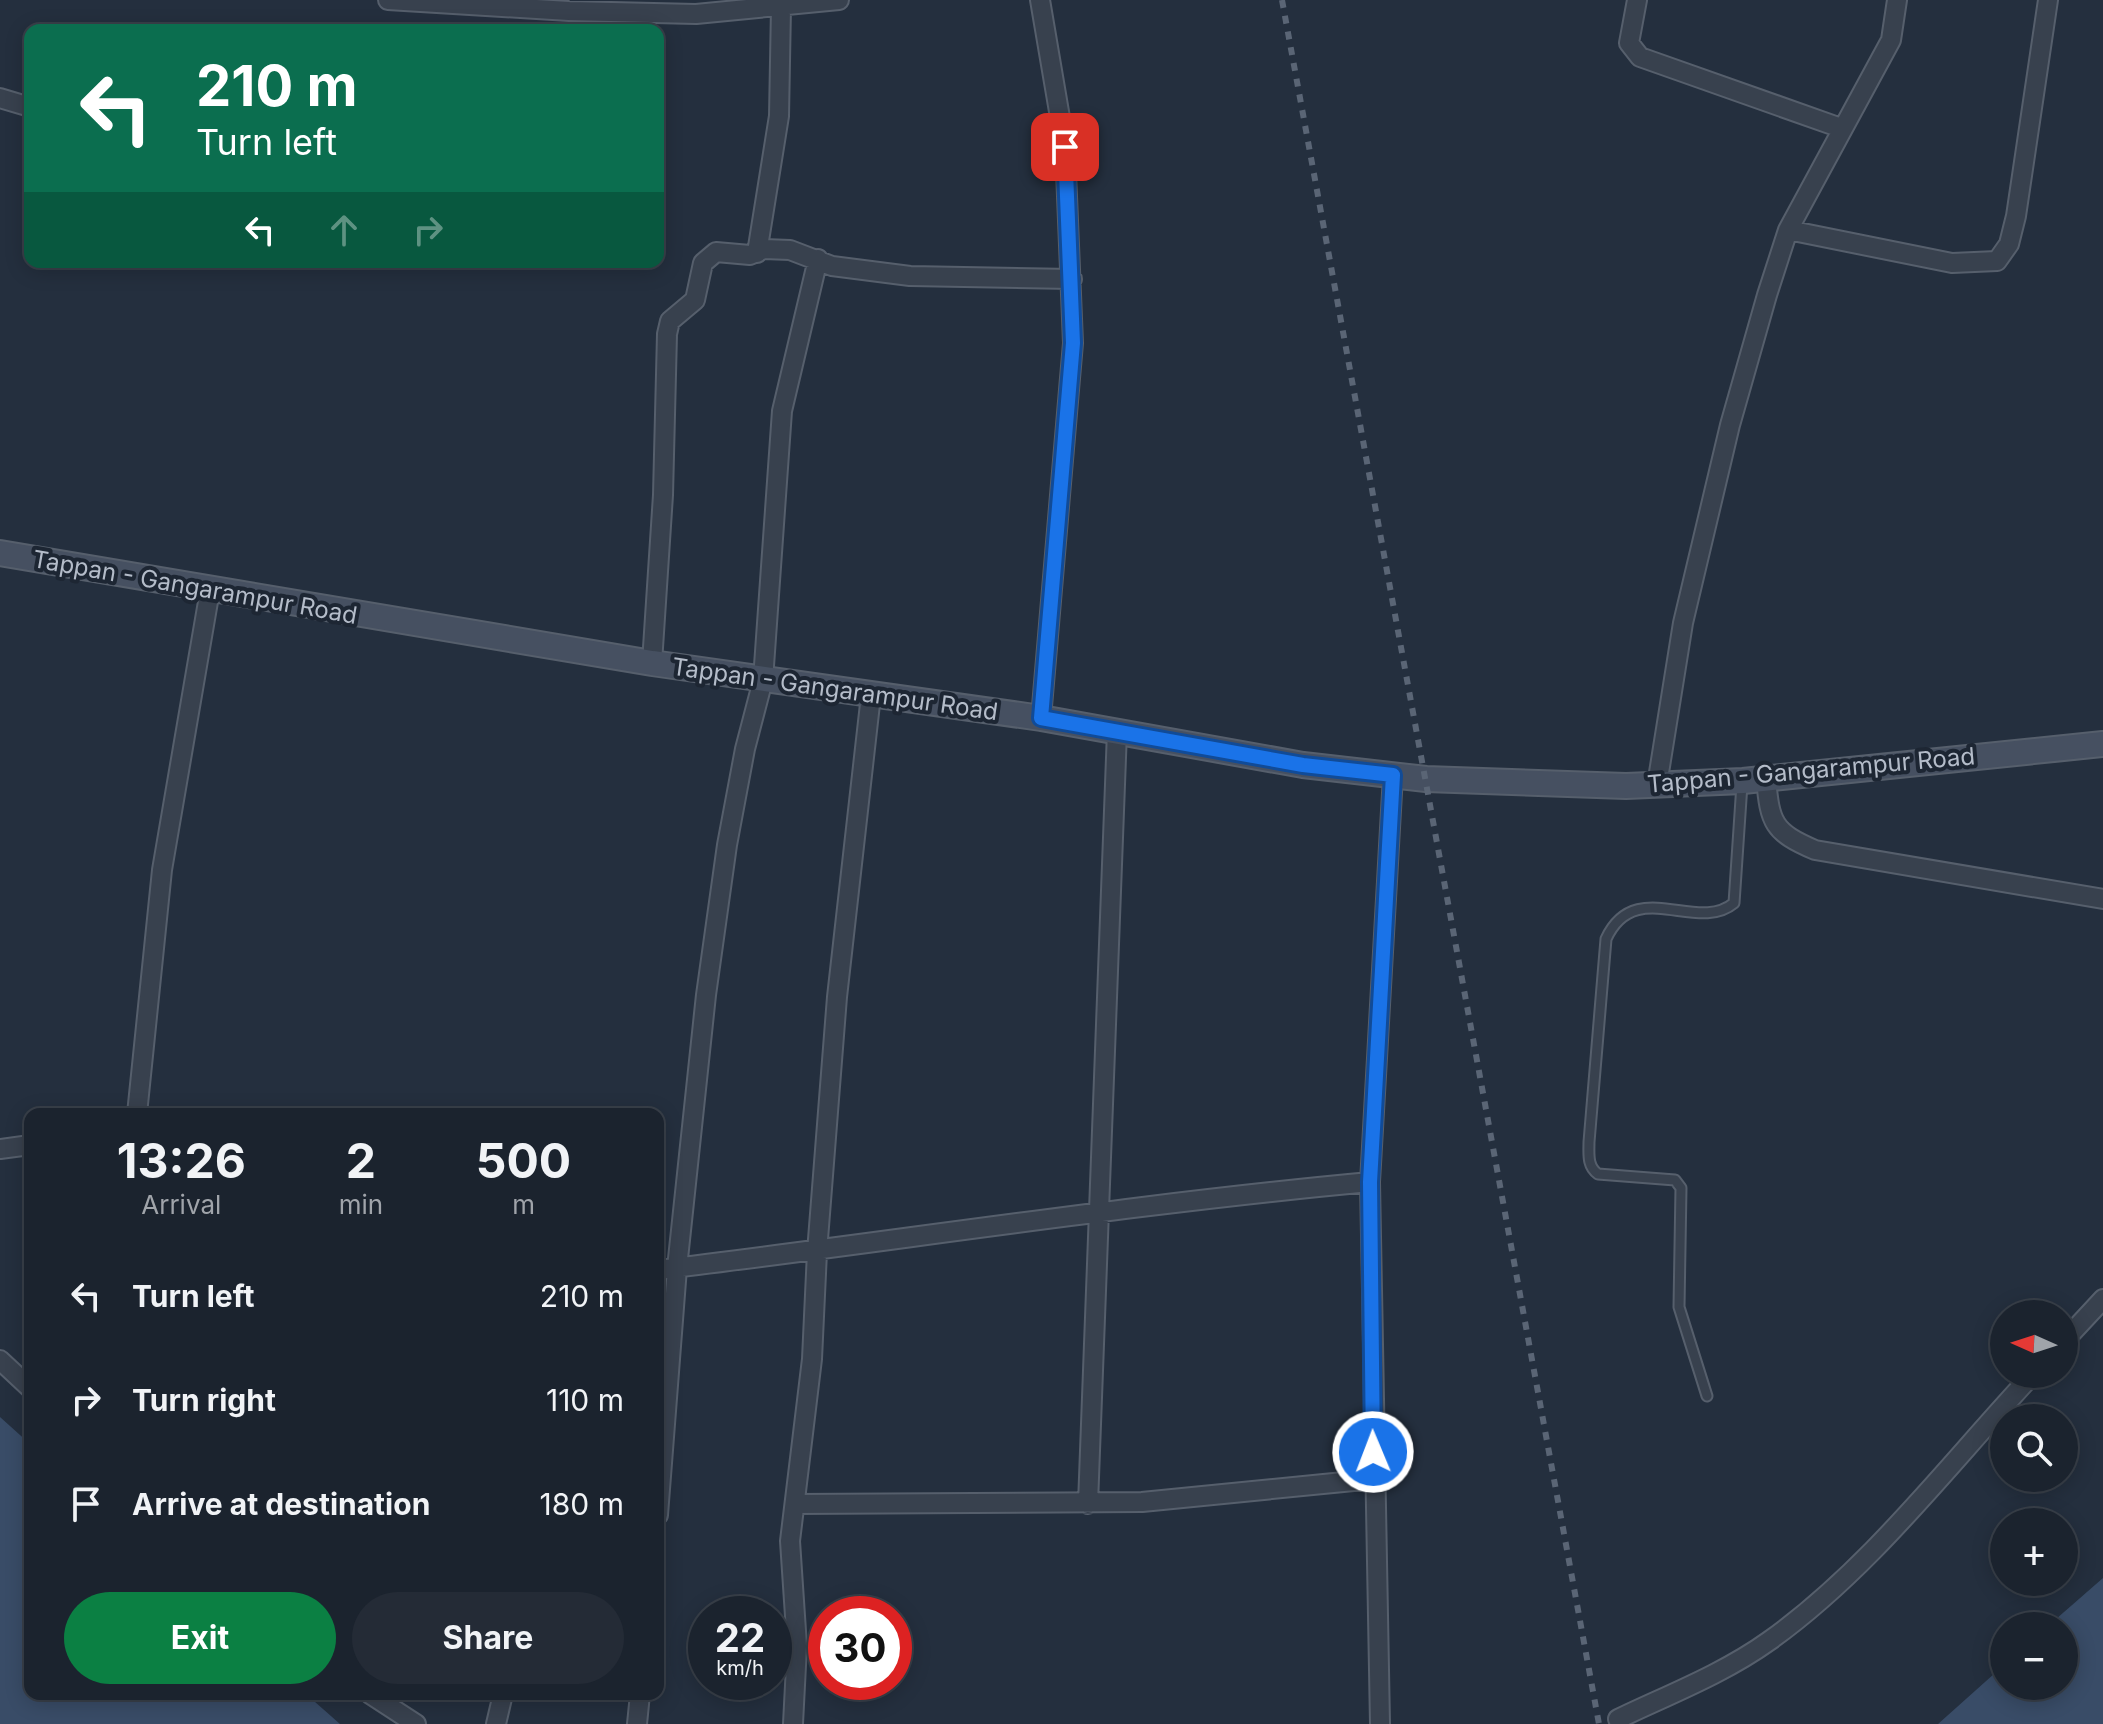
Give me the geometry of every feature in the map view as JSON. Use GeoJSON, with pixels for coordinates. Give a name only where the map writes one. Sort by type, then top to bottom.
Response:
{"type":"FeatureCollection","features":[{"type":"Feature","properties":{"kind":"main road","name":"Tappan - Gangarampur Road"},"geometry":{"type":"LineString","coordinates":[[0,553],[652,663],[1041,718],[1303,765],[1393,775],[1518,783],[1657,785],[1754,780],[2103,744]]}},
{"type":"Feature","properties":{"kind":"street"},"geometry":{"type":"LineString","coordinates":[[388,0],[680,13],[839,0]]}},
{"type":"Feature","properties":{"kind":"street"},"geometry":{"type":"LineString","coordinates":[[1040,0],[1065,147],[1073,343],[1041,718]]}},
{"type":"Feature","properties":{"kind":"street"},"geometry":{"type":"LineString","coordinates":[[1637,0],[1629,43],[1640,57],[1841,128]]}},
{"type":"Feature","properties":{"kind":"street"},"geometry":{"type":"LineString","coordinates":[[1657,785],[1668,696],[1710,508],[1747,362],[1788,230],[1891,40],[1897,0]]}},
{"type":"Feature","properties":{"kind":"street"},"geometry":{"type":"LineString","coordinates":[[1788,230],[1952,263],[1997,261],[2009,244],[2016,216],[2048,0]]}},
{"type":"Feature","properties":{"kind":"street"},"geometry":{"type":"LineString","coordinates":[[757,253],[779,116],[781,7]]}},
{"type":"Feature","properties":{"kind":"street"},"geometry":{"type":"LineString","coordinates":[[0,98],[24,105]]}},
{"type":"Feature","properties":{"kind":"street"},"geometry":{"type":"LineString","coordinates":[[652,663],[663,495],[665,356],[670,321],[695,300],[708,254],[790,250],[832,266],[910,276],[1072,279]]}},
{"type":"Feature","properties":{"kind":"street"},"geometry":{"type":"LineString","coordinates":[[664,1437],[677,1268],[721,887],[745,749],[763,680],[782,411],[818,259]]}},
{"type":"Feature","properties":{"kind":"street"},"geometry":{"type":"LineString","coordinates":[[138,1108],[162,870],[210,590]]}},
{"type":"Feature","properties":{"kind":"street"},"geometry":{"type":"LineString","coordinates":[[793,1724],[797,1646],[790,1541],[812,1359],[837,997],[871,695]]}},
{"type":"Feature","properties":{"kind":"street"},"geometry":{"type":"LineString","coordinates":[[1088,1504],[1117,731]]}},
{"type":"Feature","properties":{"kind":"street"},"geometry":{"type":"LineString","coordinates":[[1380,1724],[1380,1582],[1374,1479],[1370,1182],[1393,775]]}},
{"type":"Feature","properties":{"kind":"street"},"geometry":{"type":"LineString","coordinates":[[1754,780],[1775,826],[1794,841],[1815,850],[2103,899]]}},
{"type":"Feature","properties":{"kind":"street"},"geometry":{"type":"LineString","coordinates":[[0,1149],[24,1146]]}},
{"type":"Feature","properties":{"kind":"street"},"geometry":{"type":"LineString","coordinates":[[664,1269],[817,1252],[1201,1198],[1370,1182]]}},
{"type":"Feature","properties":{"kind":"street"},"geometry":{"type":"LineString","coordinates":[[2078,1326],[2103,1299]]}},
{"type":"Feature","properties":{"kind":"street"},"geometry":{"type":"LineString","coordinates":[[0,1360],[24,1382]]}},
{"type":"Feature","properties":{"kind":"street"},"geometry":{"type":"LineString","coordinates":[[1618,1719],[1744,1658],[1778,1634],[1891,1532],[2020,1388]]}},
{"type":"Feature","properties":{"kind":"street"},"geometry":{"type":"LineString","coordinates":[[795,1504],[1088,1504],[1228,1495],[1374,1479]]}},
{"type":"Feature","properties":{"kind":"street"},"geometry":{"type":"LineString","coordinates":[[379,1700],[416,1724]]}},
{"type":"Feature","properties":{"kind":"street"},"geometry":{"type":"LineString","coordinates":[[496,1724],[502,1700]]}},
{"type":"Feature","properties":{"kind":"street"},"geometry":{"type":"LineString","coordinates":[[637,1724],[639,1700]]}},
{"type":"Feature","properties":{"kind":"lane"},"geometry":{"type":"LineString","coordinates":[[1707,1396],[1679,1307],[1681,1188],[1675,1180],[1598,1174],[1592,1170],[1589,1142],[1606,939],[1613,924],[1638,909],[1718,911],[1734,903],[1754,780]]}},
{"type":"Feature","properties":{"kind":"water"},"geometry":{"type":"Polygon","coordinates":[[[0,1417],[24,1439],[24,1700],[313,1700],[340,1724],[0,1724],[0,1417]]]}},
{"type":"Feature","properties":{"kind":"water"},"geometry":{"type":"Polygon","coordinates":[[[2103,1578],[2103,1724],[1938,1724],[1990,1678],[1990,1700],[2078,1700],[2078,1612],[2064,1612],[2103,1578]]]}},
{"type":"Feature","properties":{"kind":"railway"},"geometry":{"type":"LineString","coordinates":[[1282,0],[1599,1724]]}},
{"type":"Feature","properties":{"kind":"route"},"geometry":{"type":"LineString","coordinates":[[1065,147],[1072,247],[1073,343],[1041,718],[1303,765],[1393,775],[1370,1182],[1373,1452]]}}]}
